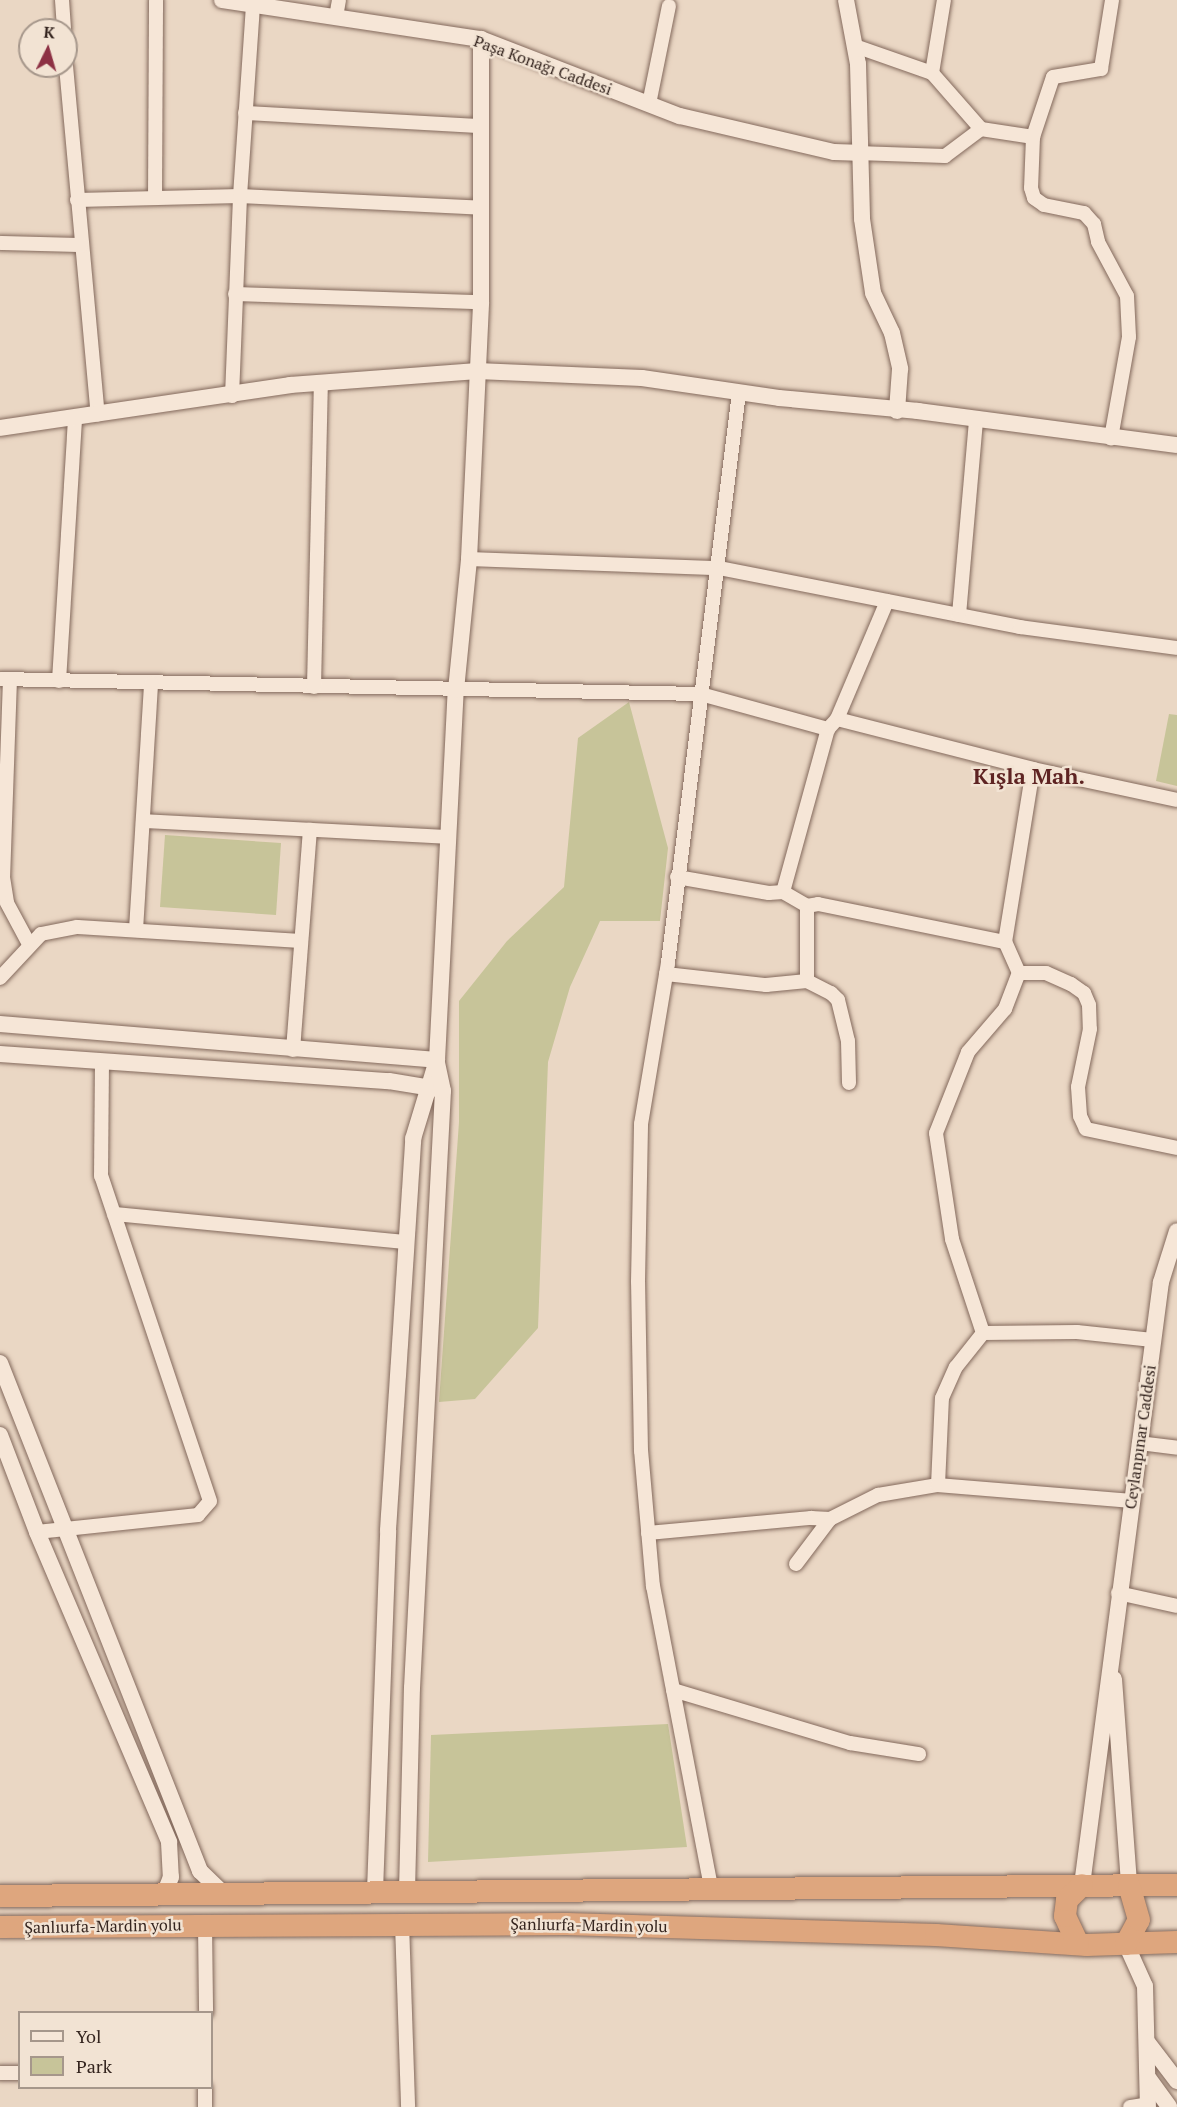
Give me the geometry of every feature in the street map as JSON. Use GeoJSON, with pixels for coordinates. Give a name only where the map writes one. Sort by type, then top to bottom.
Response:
{"type":"FeatureCollection","features":[{"type":"Feature","properties":{"kind":"highway"},"geometry":{"type":"LineString","coordinates":[[1078,1944],[1065,1916],[1066,1900],[1082,1885]]}},
{"type":"Feature","properties":{"kind":"highway"},"geometry":{"type":"LineString","coordinates":[[1126,1944],[1139,1920],[1129,1885]]}},
{"type":"Feature","properties":{"kind":"highway"},"geometry":{"type":"LineString","coordinates":[[0,1896],[711,1887],[1177,1885]]}},
{"type":"Feature","properties":{"kind":"highway","name":"Şanlıurfa-Mardin yolu"},"geometry":{"type":"LineString","coordinates":[[0,1927],[402,1923],[602,1925],[936,1935],[1078,1944],[1177,1942]]}},
{"type":"Feature","properties":{"kind":"street"},"geometry":{"type":"LineString","coordinates":[[62,0],[63,18]]}},
{"type":"Feature","properties":{"kind":"street"},"geometry":{"type":"LineString","coordinates":[[154,198],[156,0]]}},
{"type":"Feature","properties":{"kind":"street","name":"Paşa Konağı Caddesi"},"geometry":{"type":"LineString","coordinates":[[222,0],[481,39],[680,116],[834,152],[857,153]]}},
{"type":"Feature","properties":{"kind":"street"},"geometry":{"type":"LineString","coordinates":[[336,17],[339,0]]}},
{"type":"Feature","properties":{"kind":"street"},"geometry":{"type":"LineString","coordinates":[[846,0],[858,64],[857,153],[873,293],[892,333],[900,369],[897,411]]}},
{"type":"Feature","properties":{"kind":"street"},"geometry":{"type":"LineString","coordinates":[[932,73],[944,0]]}},
{"type":"Feature","properties":{"kind":"street"},"geometry":{"type":"LineString","coordinates":[[1111,438],[1129,337],[1127,296],[1098,242],[1094,224],[1084,213],[1044,205],[1035,198],[1031,188],[1033,137],[1053,77],[1101,69],[1112,0]]}},
{"type":"Feature","properties":{"kind":"street"},"geometry":{"type":"LineString","coordinates":[[232,396],[248,3]]}},
{"type":"Feature","properties":{"kind":"street"},"geometry":{"type":"LineString","coordinates":[[649,104],[669,6]]}},
{"type":"Feature","properties":{"kind":"street"},"geometry":{"type":"LineString","coordinates":[[407,1891],[412,1688],[436,1060],[456,690],[469,559],[481,302],[481,39]]}},
{"type":"Feature","properties":{"kind":"street"},"geometry":{"type":"LineString","coordinates":[[855,46],[932,73],[981,129],[1033,137]]}},
{"type":"Feature","properties":{"kind":"street"},"geometry":{"type":"LineString","coordinates":[[67,78],[76,200],[98,415]]}},
{"type":"Feature","properties":{"kind":"street"},"geometry":{"type":"LineString","coordinates":[[245,113],[480,126]]}},
{"type":"Feature","properties":{"kind":"street"},"geometry":{"type":"LineString","coordinates":[[857,153],[945,156],[981,129]]}},
{"type":"Feature","properties":{"kind":"street"},"geometry":{"type":"LineString","coordinates":[[76,200],[240,196],[482,208]]}},
{"type":"Feature","properties":{"kind":"street"},"geometry":{"type":"LineString","coordinates":[[0,243],[81,245]]}},
{"type":"Feature","properties":{"kind":"street"},"geometry":{"type":"LineString","coordinates":[[235,294],[481,302]]}},
{"type":"Feature","properties":{"kind":"street"},"geometry":{"type":"LineString","coordinates":[[0,428],[321,382],[477,371],[642,378],[739,392],[1177,445]]}},
{"type":"Feature","properties":{"kind":"street"},"geometry":{"type":"LineString","coordinates":[[314,687],[321,382]]}},
{"type":"Feature","properties":{"kind":"street"},"geometry":{"type":"LineString","coordinates":[[711,1887],[652,1587],[641,1451],[638,1293],[641,1124],[666,974],[719,568],[739,392]]}},
{"type":"Feature","properties":{"kind":"street"},"geometry":{"type":"LineString","coordinates":[[59,681],[75,419]]}},
{"type":"Feature","properties":{"kind":"street"},"geometry":{"type":"LineString","coordinates":[[959,615],[976,420]]}},
{"type":"Feature","properties":{"kind":"street"},"geometry":{"type":"LineString","coordinates":[[469,559],[719,568],[959,615],[1177,648]]}},
{"type":"Feature","properties":{"kind":"street"},"geometry":{"type":"LineString","coordinates":[[783,892],[833,724],[887,601]]}},
{"type":"Feature","properties":{"kind":"street"},"geometry":{"type":"LineString","coordinates":[[29,944],[7,903],[3,878],[5,679],[701,694],[1177,800]]}},
{"type":"Feature","properties":{"kind":"street"},"geometry":{"type":"LineString","coordinates":[[136,930],[151,682]]}},
{"type":"Feature","properties":{"kind":"street"},"geometry":{"type":"LineString","coordinates":[[982,1334],[952,1239],[936,1132],[968,1052],[1005,1009],[1019,973],[1005,942],[1033,769]]}},
{"type":"Feature","properties":{"kind":"street"},"geometry":{"type":"LineString","coordinates":[[142,821],[449,837]]}},
{"type":"Feature","properties":{"kind":"street"},"geometry":{"type":"LineString","coordinates":[[293,1050],[298,941],[310,830]]}},
{"type":"Feature","properties":{"kind":"street"},"geometry":{"type":"LineString","coordinates":[[677,877],[769,893],[783,892],[807,906],[818,904],[1005,942]]}},
{"type":"Feature","properties":{"kind":"street"},"geometry":{"type":"LineString","coordinates":[[807,906],[807,981]]}},
{"type":"Feature","properties":{"kind":"street"},"geometry":{"type":"LineString","coordinates":[[0,978],[29,944],[41,934],[77,927],[298,941]]}},
{"type":"Feature","properties":{"kind":"street"},"geometry":{"type":"LineString","coordinates":[[1019,973],[1046,973],[1071,984],[1083,993],[1089,1005],[1090,1029],[1078,1087],[1080,1116],[1086,1129],[1177,1148]]}},
{"type":"Feature","properties":{"kind":"street"},"geometry":{"type":"LineString","coordinates":[[666,974],[766,985],[807,981],[831,993],[838,1000],[848,1041],[849,1083]]}},
{"type":"Feature","properties":{"kind":"street"},"geometry":{"type":"LineString","coordinates":[[0,1024],[293,1050],[436,1060]]}},
{"type":"Feature","properties":{"kind":"street"},"geometry":{"type":"LineString","coordinates":[[0,1054],[436,1088]]}},
{"type":"Feature","properties":{"kind":"street"},"geometry":{"type":"LineString","coordinates":[[37,1532],[65,1528],[123,1526],[198,1515],[210,1501],[101,1176],[102,1061]]}},
{"type":"Feature","properties":{"kind":"street"},"geometry":{"type":"LineString","coordinates":[[375,1891],[388,1530],[413,1139],[436,1088]]}},
{"type":"Feature","properties":{"kind":"street"},"geometry":{"type":"LineString","coordinates":[[114,1214],[406,1242]]}},
{"type":"Feature","properties":{"kind":"street","name":"Ceylanpınar Caddesi"},"geometry":{"type":"LineString","coordinates":[[1111,1646],[1161,1282],[1177,1231]]}},
{"type":"Feature","properties":{"kind":"street"},"geometry":{"type":"LineString","coordinates":[[982,1334],[1077,1332],[1153,1340]]}},
{"type":"Feature","properties":{"kind":"street"},"geometry":{"type":"LineString","coordinates":[[938,1485],[942,1398],[956,1368],[982,1334]]}},
{"type":"Feature","properties":{"kind":"street"},"geometry":{"type":"LineString","coordinates":[[0,1363],[200,1871],[223,1893]]}},
{"type":"Feature","properties":{"kind":"street"},"geometry":{"type":"LineString","coordinates":[[0,1435],[37,1532],[169,1842],[171,1877],[164,1894]]}},
{"type":"Feature","properties":{"kind":"street"},"geometry":{"type":"LineString","coordinates":[[1139,1443],[1177,1448]]}},
{"type":"Feature","properties":{"kind":"street"},"geometry":{"type":"LineString","coordinates":[[796,1564],[830,1519],[878,1495],[938,1485],[1131,1501]]}},
{"type":"Feature","properties":{"kind":"street"},"geometry":{"type":"LineString","coordinates":[[648,1533],[811,1518],[830,1519]]}},
{"type":"Feature","properties":{"kind":"street"},"geometry":{"type":"LineString","coordinates":[[1118,1593],[1177,1606]]}},
{"type":"Feature","properties":{"kind":"street"},"geometry":{"type":"LineString","coordinates":[[1082,1885],[1111,1646]]}},
{"type":"Feature","properties":{"kind":"street"},"geometry":{"type":"LineString","coordinates":[[1111,1646],[1129,1885]]}},
{"type":"Feature","properties":{"kind":"street"},"geometry":{"type":"LineString","coordinates":[[673,1690],[850,1743],[919,1754]]}},
{"type":"Feature","properties":{"kind":"street"},"geometry":{"type":"LineString","coordinates":[[402,1923],[408,2107]]}},
{"type":"Feature","properties":{"kind":"street"},"geometry":{"type":"LineString","coordinates":[[205,1925],[206,2011]]}},
{"type":"Feature","properties":{"kind":"street"},"geometry":{"type":"LineString","coordinates":[[1126,1944],[1144,1986],[1149,2079],[1148,2105],[1130,2107]]}},
{"type":"Feature","properties":{"kind":"street"},"geometry":{"type":"LineString","coordinates":[[1148,2043],[1177,2081]]}},
{"type":"Feature","properties":{"kind":"street"},"geometry":{"type":"LineString","coordinates":[[0,2073],[18,2073]]}},
{"type":"Feature","properties":{"kind":"street"},"geometry":{"type":"LineString","coordinates":[[1149,2079],[1170,2107]]}},
{"type":"Feature","properties":{"kind":"street"},"geometry":{"type":"LineString","coordinates":[[205,2089],[205,2107]]}},
{"type":"Feature","properties":{"kind":"green space"},"geometry":{"type":"Polygon","coordinates":[[[629,702],[668,848],[660,921],[600,921],[570,987],[548,1062],[538,1328],[475,1399],[439,1402],[459,1122],[459,1001],[507,941],[564,887],[578,738],[629,702]]]}},
{"type":"Feature","properties":{"kind":"green space"},"geometry":{"type":"Polygon","coordinates":[[[1169,714],[1177,715],[1177,786],[1156,781],[1169,714]]]}},
{"type":"Feature","properties":{"kind":"green space"},"geometry":{"type":"Polygon","coordinates":[[[165,835],[281,843],[276,915],[160,907],[165,835]]]}},
{"type":"Feature","properties":{"kind":"green space"},"geometry":{"type":"Polygon","coordinates":[[[668,1724],[687,1847],[428,1862],[431,1735],[668,1724]]]}},
{"type":"Feature","properties":{"kind":"district","name":"Kışla Mah."},"geometry":{"type":"Point","coordinates":[1029,776]}}]}
